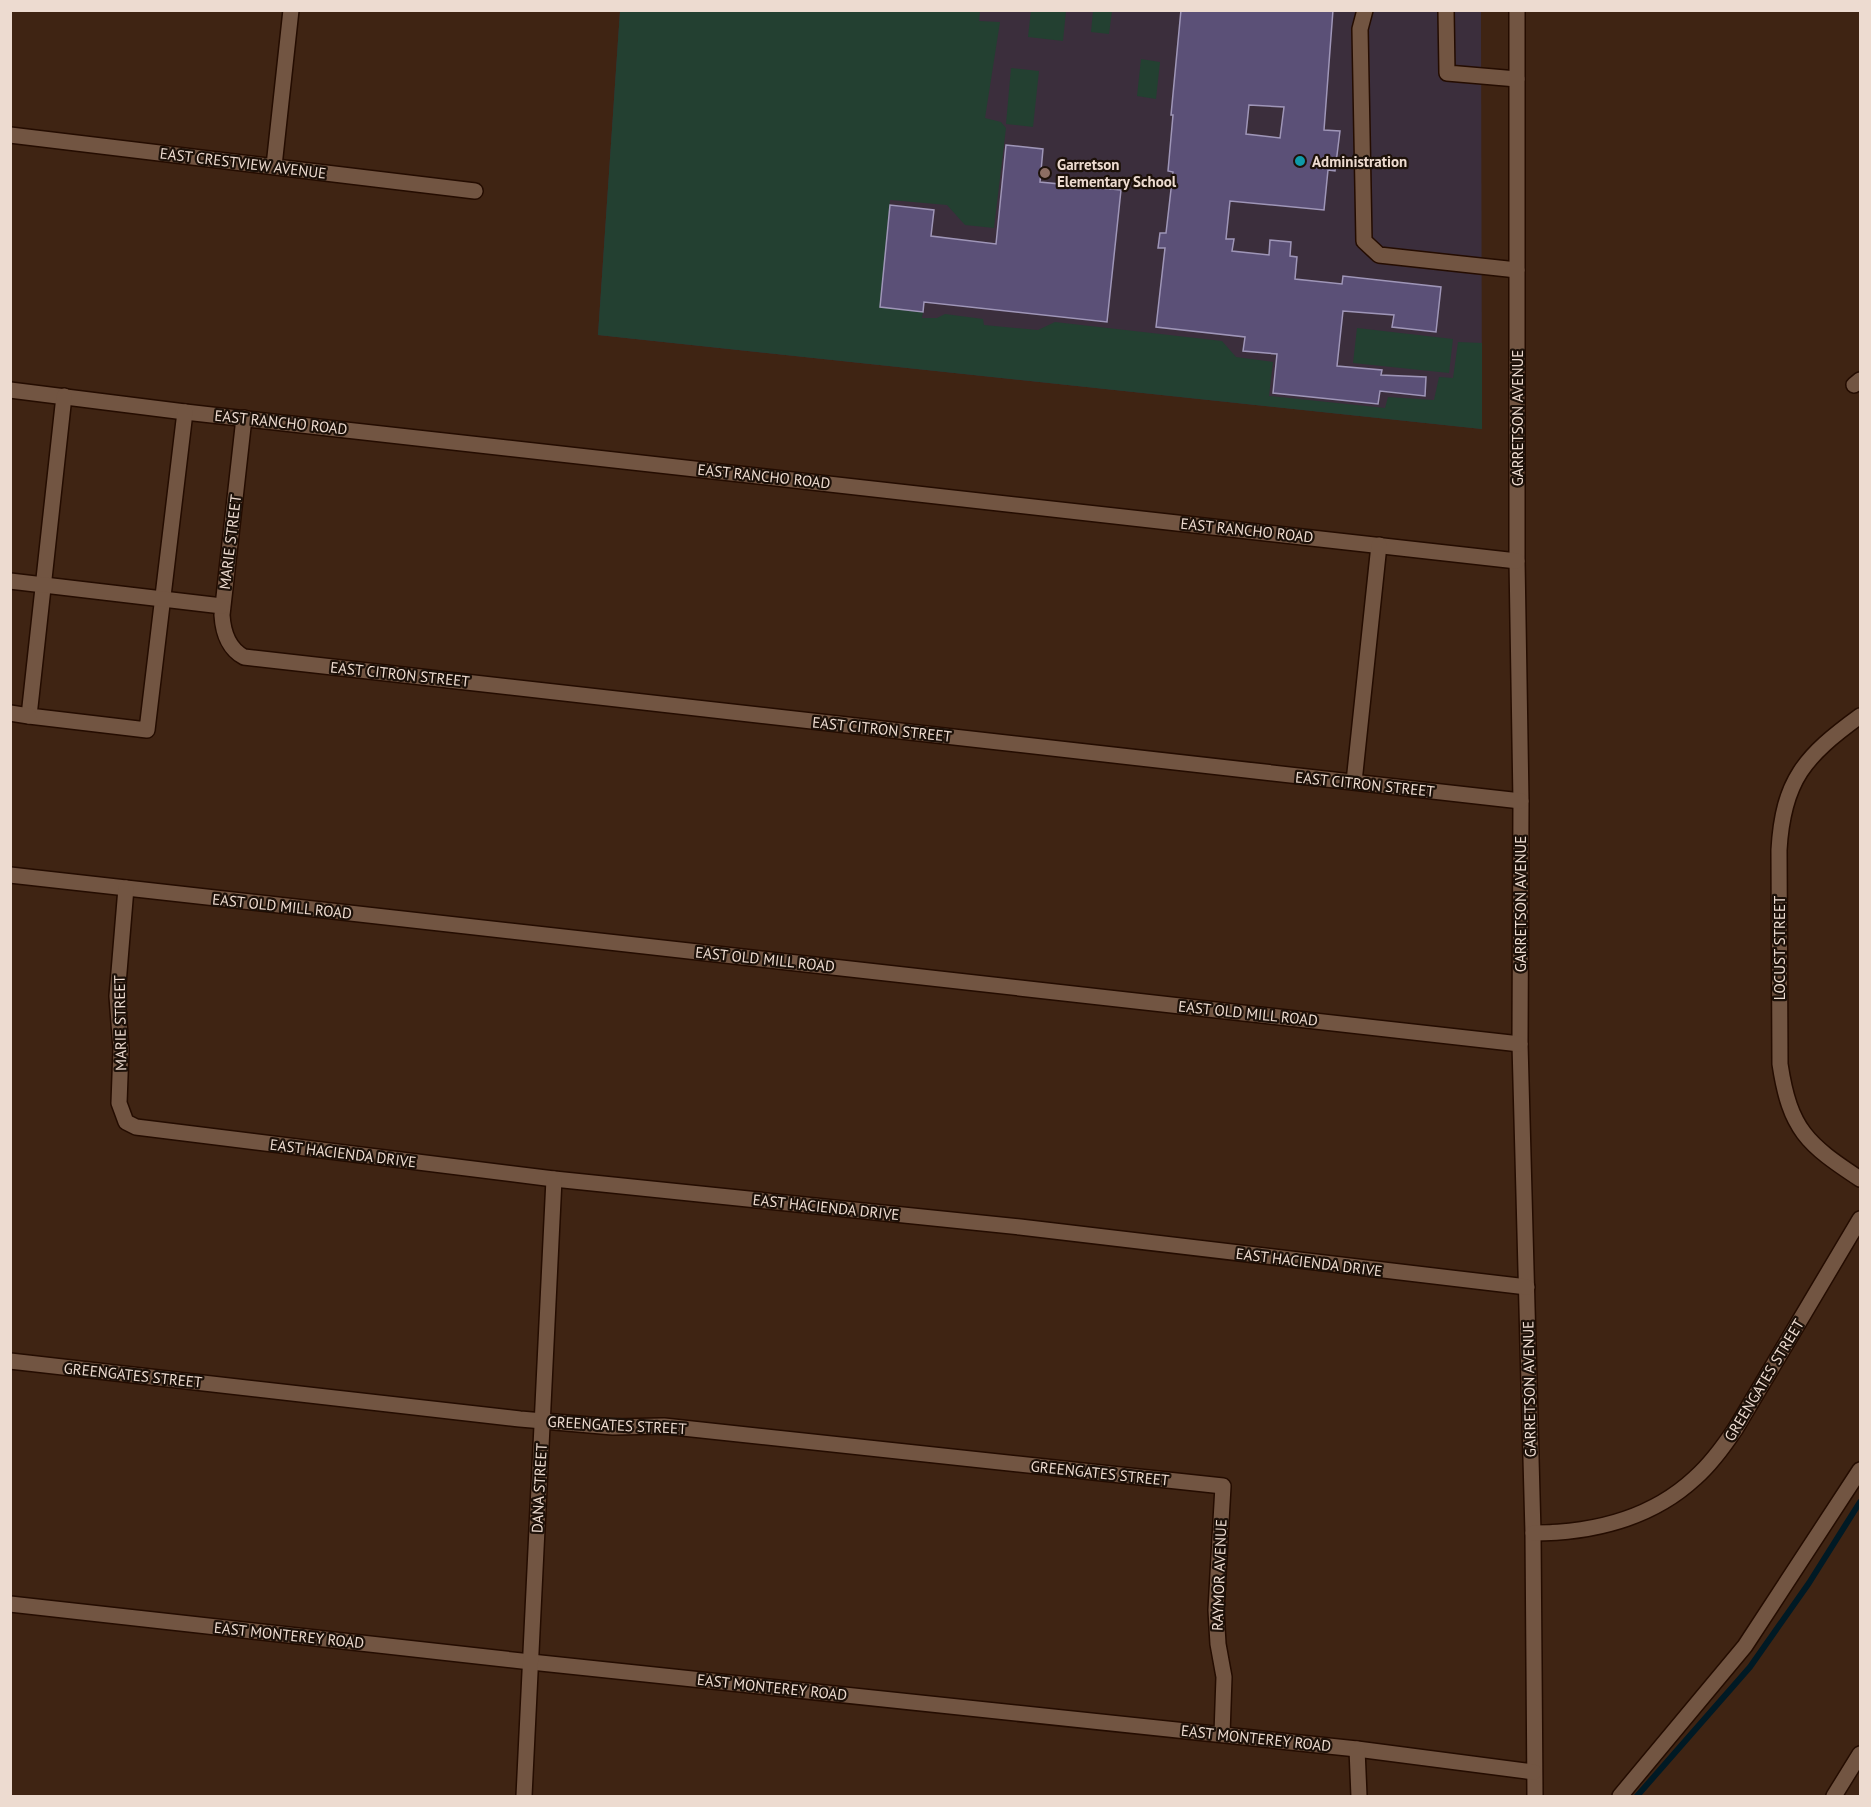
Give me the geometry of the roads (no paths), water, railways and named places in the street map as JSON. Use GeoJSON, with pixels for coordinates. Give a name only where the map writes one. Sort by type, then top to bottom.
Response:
{"type":"FeatureCollection","features":[{"type":"Feature","properties":{"kind":"street"},"geometry":{"type":"LineString","coordinates":[[274,166],[291,10]]}},
{"type":"Feature","properties":{"kind":"street"},"geometry":{"type":"LineString","coordinates":[[1365,10],[1360,29],[1364,241],[1378,255],[1517,270]]}},
{"type":"Feature","properties":{"kind":"street"},"geometry":{"type":"LineString","coordinates":[[1446,10],[1447,73],[1516,79]]}},
{"type":"Feature","properties":{"kind":"street","name":"GARRETSON AVENUE"},"geometry":{"type":"LineString","coordinates":[[1517,10],[1520,1044],[1533,1533],[1535,1797]]}},
{"type":"Feature","properties":{"kind":"street","name":"EAST CRESTVIEW AVENUE"},"geometry":{"type":"LineString","coordinates":[[10,135],[475,191]]}},
{"type":"Feature","properties":{"kind":"street","name":"EAST RANCHO ROAD"},"geometry":{"type":"LineString","coordinates":[[10,390],[185,412],[1517,561]]}},
{"type":"Feature","properties":{"kind":"street"},"geometry":{"type":"LineString","coordinates":[[29,716],[64,396]]}},
{"type":"Feature","properties":{"kind":"street"},"geometry":{"type":"LineString","coordinates":[[10,713],[147,730],[185,412]]}},
{"type":"Feature","properties":{"kind":"street","name":"MARIE STREET"},"geometry":{"type":"LineString","coordinates":[[244,418],[222,606],[223,627],[229,643],[237,653],[244,657]]}},
{"type":"Feature","properties":{"kind":"street"},"geometry":{"type":"LineString","coordinates":[[1354,782],[1379,545]]}},
{"type":"Feature","properties":{"kind":"street"},"geometry":{"type":"LineString","coordinates":[[10,581],[222,606]]}},
{"type":"Feature","properties":{"kind":"street","name":"EAST CITRON STREET"},"geometry":{"type":"LineString","coordinates":[[244,657],[1521,801]]}},
{"type":"Feature","properties":{"kind":"street","name":"LOCUST STREET"},"geometry":{"type":"LineString","coordinates":[[1860,716],[1816,751],[1792,784],[1780,824],[1779,862],[1780,1064],[1784,1090],[1791,1112],[1803,1133],[1822,1154],[1860,1179]]}},
{"type":"Feature","properties":{"kind":"street","name":"EAST OLD MILL ROAD"},"geometry":{"type":"LineString","coordinates":[[10,875],[1520,1044]]}},
{"type":"Feature","properties":{"kind":"street","name":"MARIE STREET"},"geometry":{"type":"LineString","coordinates":[[126,888],[117,996],[121,1049],[119,1102],[126,1122]]}},
{"type":"Feature","properties":{"kind":"street","name":"EAST HACIENDA DRIVE"},"geometry":{"type":"LineString","coordinates":[[126,1122],[136,1127],[554,1179],[1020,1227],[1527,1287]]}},
{"type":"Feature","properties":{"kind":"street","name":"DANA STREET"},"geometry":{"type":"LineString","coordinates":[[524,1797],[554,1179]]}},
{"type":"Feature","properties":{"kind":"street","name":"GREENGATES STREET"},"geometry":{"type":"LineString","coordinates":[[1533,1533],[1562,1533],[1616,1523],[1643,1512],[1670,1497],[1695,1479],[1718,1454],[1736,1428],[1860,1219]]}},
{"type":"Feature","properties":{"kind":"street","name":"GREENGATES STREET"},"geometry":{"type":"LineString","coordinates":[[10,1361],[543,1421],[613,1427],[664,1426],[1223,1486]]}},
{"type":"Feature","properties":{"kind":"street"},"geometry":{"type":"LineString","coordinates":[[1620,1797],[1746,1646],[1860,1470]]}},
{"type":"Feature","properties":{"kind":"street","name":"RAYMOR AVENUE"},"geometry":{"type":"LineString","coordinates":[[1222,1734],[1224,1677],[1218,1644],[1216,1610],[1223,1486]]}},
{"type":"Feature","properties":{"kind":"street","name":"EAST MONTEREY ROAD"},"geometry":{"type":"LineString","coordinates":[[10,1604],[531,1662],[1222,1734],[1534,1772]]}},
{"type":"Feature","properties":{"kind":"street"},"geometry":{"type":"LineString","coordinates":[[1357,1749],[1359,1797]]}},
{"type":"Feature","properties":{"kind":"street"},"geometry":{"type":"LineString","coordinates":[[1834,1797],[1860,1755]]}},
{"type":"Feature","properties":{"kind":"waterway"},"geometry":{"type":"LineString","coordinates":[[1637,1796],[1750,1667],[1809,1583],[1860,1502]]}},
{"type":"Feature","properties":{"kind":"place","name":"Administration"},"geometry":{"type":"Point","coordinates":[1300,161]}},
{"type":"Feature","properties":{"kind":"place","name":"Garretson Elementary School"},"geometry":{"type":"Point","coordinates":[1045,173]}}]}
